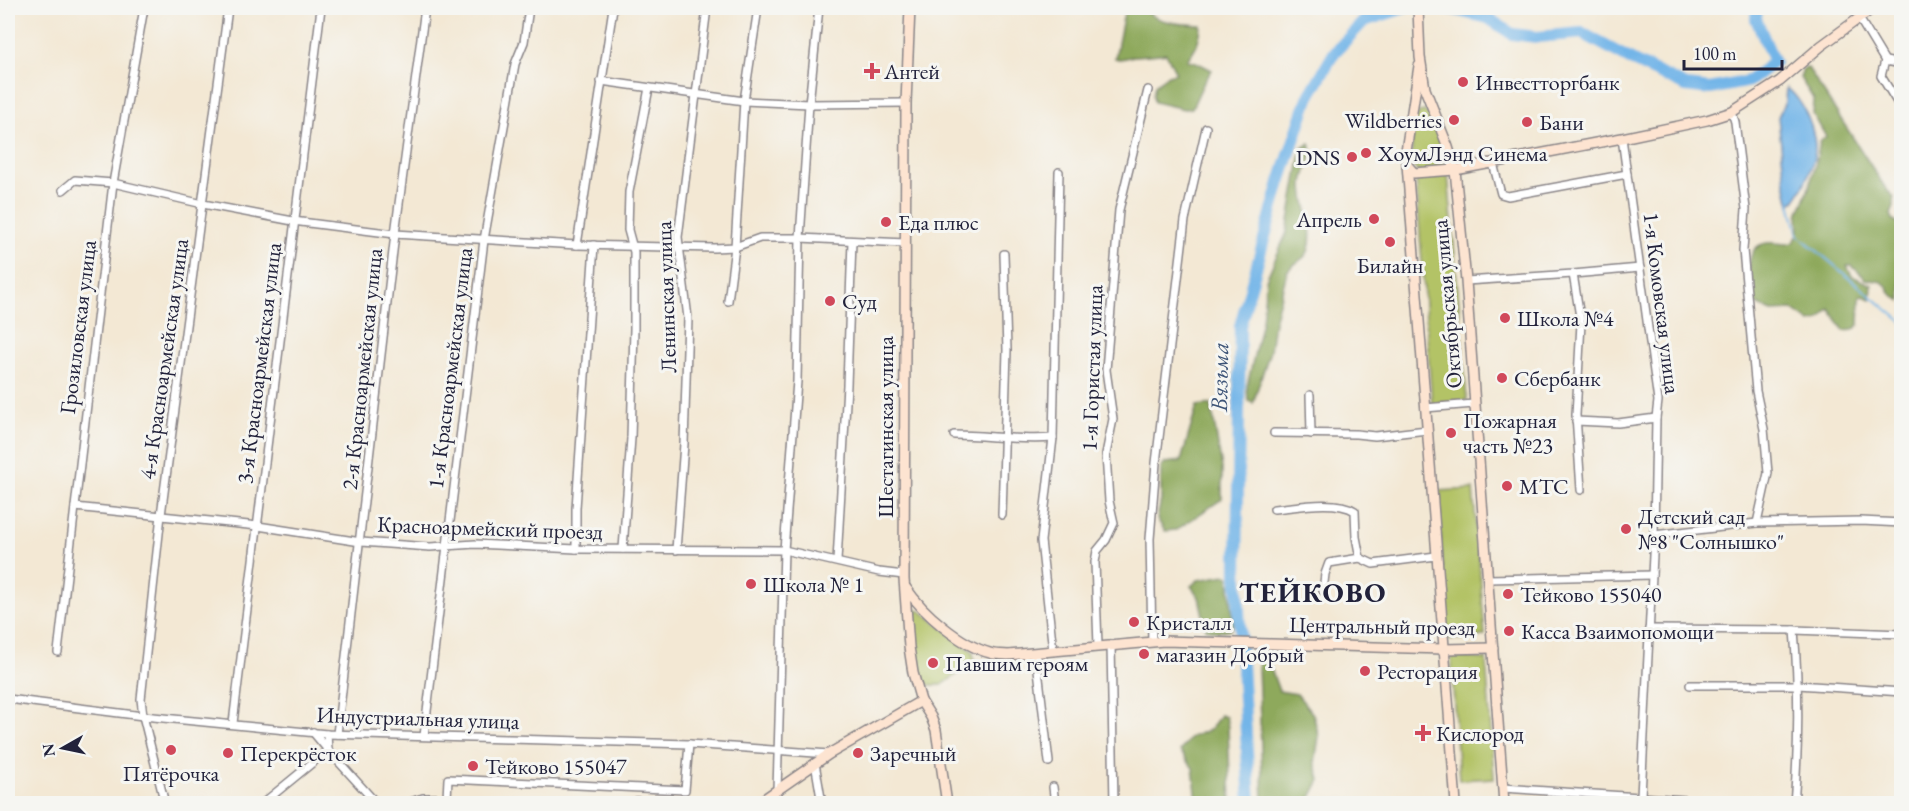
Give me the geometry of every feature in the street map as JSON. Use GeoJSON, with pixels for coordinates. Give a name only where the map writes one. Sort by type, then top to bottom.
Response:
{"type":"FeatureCollection","features":[{"type":"Feature","properties":{"kind":"street","name":"Грозиловская улица"},"geometry":{"type":"LineString","coordinates":[[58,652],[113,183],[144,8]]}},
{"type":"Feature","properties":{"kind":"street","name":"4-я Красноармейская улица"},"geometry":{"type":"LineString","coordinates":[[165,804],[143,716],[141,699],[161,515],[228,8]]}},
{"type":"Feature","properties":{"kind":"street","name":"3-я Красноармейская улица"},"geometry":{"type":"LineString","coordinates":[[233,723],[321,8]]}},
{"type":"Feature","properties":{"kind":"street","name":"2-я Красноармейская улица"},"geometry":{"type":"LineString","coordinates":[[337,734],[395,234],[424,8]]}},
{"type":"Feature","properties":{"kind":"street","name":"1-я Красноармейская улица"},"geometry":{"type":"LineString","coordinates":[[424,736],[484,240],[515,64],[524,42],[529,8]]}},
{"type":"Feature","properties":{"kind":"street"},"geometry":{"type":"LineString","coordinates":[[577,245],[613,8]]}},
{"type":"Feature","properties":{"kind":"street","name":"Ленинская улица"},"geometry":{"type":"LineString","coordinates":[[676,550],[684,444],[688,318],[678,237],[707,8]]}},
{"type":"Feature","properties":{"kind":"street"},"geometry":{"type":"LineString","coordinates":[[728,301],[735,247],[744,101],[758,8]]}},
{"type":"Feature","properties":{"kind":"street"},"geometry":{"type":"LineString","coordinates":[[777,790],[784,550],[797,381],[800,238],[809,104],[819,8]]}},
{"type":"Feature","properties":{"kind":"street","name":"Шестагинская улица"},"geometry":{"type":"LineString","coordinates":[[910,8],[904,243],[904,586],[912,664],[921,701],[936,730],[947,804]]}},
{"type":"Feature","properties":{"kind":"street"},"geometry":{"type":"LineString","coordinates":[[1407,165],[1414,173],[1455,170],[1622,138],[1707,120],[1732,112],[1780,81],[1814,52],[1873,8]]}},
{"type":"Feature","properties":{"kind":"street","name":"Октябрьская улица"},"geometry":{"type":"LineString","coordinates":[[1418,12],[1420,57],[1428,101],[1448,147],[1455,170],[1466,281],[1504,804]]}},
{"type":"Feature","properties":{"kind":"street"},"geometry":{"type":"LineString","coordinates":[[1859,18],[1885,61],[1881,76],[1902,110]]}},
{"type":"Feature","properties":{"kind":"street","name":"Октябрьская улица"},"geometry":{"type":"LineString","coordinates":[[1420,57],[1406,151],[1456,804]]}},
{"type":"Feature","properties":{"kind":"street"},"geometry":{"type":"LineString","coordinates":[[1885,61],[1902,64]]}},
{"type":"Feature","properties":{"kind":"street"},"geometry":{"type":"LineString","coordinates":[[601,81],[744,101],[809,104],[906,103]]}},
{"type":"Feature","properties":{"kind":"street"},"geometry":{"type":"LineString","coordinates":[[623,549],[632,406],[634,329],[634,252],[628,230],[629,192],[649,88]]}},
{"type":"Feature","properties":{"kind":"street","name":"1-я Гористая улица"},"geometry":{"type":"LineString","coordinates":[[1098,646],[1095,562],[1097,551],[1106,540],[1114,523],[1108,501],[1106,454],[1113,419],[1106,370],[1109,314],[1119,210],[1148,90]]}},
{"type":"Feature","properties":{"kind":"street"},"geometry":{"type":"LineString","coordinates":[[1412,104],[1419,100],[1428,101]]}},
{"type":"Feature","properties":{"kind":"street"},"geometry":{"type":"LineString","coordinates":[[1732,112],[1746,209],[1743,250],[1756,392],[1764,429],[1768,473],[1757,523]]}},
{"type":"Feature","properties":{"kind":"street"},"geometry":{"type":"LineString","coordinates":[[904,586],[923,608],[952,634],[990,654],[1036,653],[1152,642],[1150,539],[1156,463],[1185,220],[1206,128]]}},
{"type":"Feature","properties":{"kind":"street","name":"1-я Комовская улица"},"geometry":{"type":"LineString","coordinates":[[1622,138],[1658,401],[1641,796]]}},
{"type":"Feature","properties":{"kind":"street"},"geometry":{"type":"LineString","coordinates":[[1493,163],[1501,194],[1508,196],[1627,174]]}},
{"type":"Feature","properties":{"kind":"street"},"geometry":{"type":"LineString","coordinates":[[1053,651],[1041,541],[1053,438],[1059,172]]}},
{"type":"Feature","properties":{"kind":"street"},"geometry":{"type":"LineString","coordinates":[[63,190],[75,180],[113,183],[203,204],[293,221],[395,234],[484,240],[680,248],[735,247],[759,238],[904,243]]}},
{"type":"Feature","properties":{"kind":"street"},"geometry":{"type":"LineString","coordinates":[[837,561],[852,242]]}},
{"type":"Feature","properties":{"kind":"street"},"geometry":{"type":"LineString","coordinates":[[576,549],[576,508],[594,245]]}},
{"type":"Feature","properties":{"kind":"street"},"geometry":{"type":"LineString","coordinates":[[1002,515],[1007,350],[1004,254]]}},
{"type":"Feature","properties":{"kind":"street"},"geometry":{"type":"LineString","coordinates":[[1466,281],[1640,268]]}},
{"type":"Feature","properties":{"kind":"street"},"geometry":{"type":"LineString","coordinates":[[1573,274],[1581,323],[1576,421],[1581,490]]}},
{"type":"Feature","properties":{"kind":"street"},"geometry":{"type":"LineString","coordinates":[[1310,395],[1311,434]]}},
{"type":"Feature","properties":{"kind":"street"},"geometry":{"type":"LineString","coordinates":[[1425,408],[1474,404]]}},
{"type":"Feature","properties":{"kind":"street"},"geometry":{"type":"LineString","coordinates":[[1576,421],[1618,423],[1656,418]]}},
{"type":"Feature","properties":{"kind":"street"},"geometry":{"type":"LineString","coordinates":[[1274,433],[1375,436],[1427,430]]}},
{"type":"Feature","properties":{"kind":"street"},"geometry":{"type":"LineString","coordinates":[[954,435],[1004,436],[1033,440],[1053,438]]}},
{"type":"Feature","properties":{"kind":"street"},"geometry":{"type":"LineString","coordinates":[[1274,509],[1347,506],[1354,511],[1360,558]]}},
{"type":"Feature","properties":{"kind":"street","name":"Красноармейский проезд"},"geometry":{"type":"LineString","coordinates":[[75,507],[258,526],[361,542],[430,547],[475,544],[576,549],[784,550],[879,572],[904,575]]}},
{"type":"Feature","properties":{"kind":"street"},"geometry":{"type":"LineString","coordinates":[[1654,535],[1757,523],[1861,521],[1902,524]]}},
{"type":"Feature","properties":{"kind":"street"},"geometry":{"type":"LineString","coordinates":[[1323,591],[1329,563],[1360,558],[1372,564],[1436,556]]}},
{"type":"Feature","properties":{"kind":"street"},"geometry":{"type":"LineString","coordinates":[[1488,579],[1652,575]]}},
{"type":"Feature","properties":{"kind":"street"},"geometry":{"type":"LineString","coordinates":[[906,609],[923,608]]}},
{"type":"Feature","properties":{"kind":"street"},"geometry":{"type":"LineString","coordinates":[[1649,629],[1794,630],[1902,634]]}},
{"type":"Feature","properties":{"kind":"street"},"geometry":{"type":"LineString","coordinates":[[1794,630],[1798,685],[1798,762],[1794,804]]}},
{"type":"Feature","properties":{"kind":"street","name":"Центральный проезд"},"geometry":{"type":"LineString","coordinates":[[1152,642],[1270,643],[1443,649],[1494,648]]}},
{"type":"Feature","properties":{"kind":"street"},"geometry":{"type":"LineString","coordinates":[[1111,645],[1114,804]]}},
{"type":"Feature","properties":{"kind":"street"},"geometry":{"type":"LineString","coordinates":[[1036,653],[1049,762]]}},
{"type":"Feature","properties":{"kind":"street"},"geometry":{"type":"LineString","coordinates":[[1690,685],[1798,685],[1902,692]]}},
{"type":"Feature","properties":{"kind":"street","name":"Индустриальная улица"},"geometry":{"type":"LineString","coordinates":[[8,699],[143,716],[327,734],[689,744],[829,754]]}},
{"type":"Feature","properties":{"kind":"street"},"geometry":{"type":"LineString","coordinates":[[757,804],[829,754],[921,701]]}},
{"type":"Feature","properties":{"kind":"street"},"geometry":{"type":"LineString","coordinates":[[313,732],[377,804]]}},
{"type":"Feature","properties":{"kind":"street"},"geometry":{"type":"LineString","coordinates":[[327,734],[328,750]]}},
{"type":"Feature","properties":{"kind":"street"},"geometry":{"type":"LineString","coordinates":[[404,804],[423,798],[447,798],[448,779],[685,790],[689,744]]}},
{"type":"Feature","properties":{"kind":"street"},"geometry":{"type":"LineString","coordinates":[[262,804],[328,750]]}},
{"type":"Feature","properties":{"kind":"street"},"geometry":{"type":"LineString","coordinates":[[815,763],[822,804]]}},
{"type":"Feature","properties":{"kind":"street"},"geometry":{"type":"LineString","coordinates":[[1053,787],[1055,804]]}},
{"type":"Feature","properties":{"kind":"street"},"geometry":{"type":"LineString","coordinates":[[1503,788],[1747,804]]}},
{"type":"Feature","properties":{"kind":"green space"},"geometry":{"type":"Polygon","coordinates":[[[1125,8],[1144,8],[1163,20],[1201,25],[1197,44],[1187,60],[1212,70],[1192,108],[1184,109],[1154,102],[1155,85],[1168,75],[1176,73],[1166,53],[1115,58],[1125,8]]]}},
{"type":"Feature","properties":{"kind":"green space"},"geometry":{"type":"Polygon","coordinates":[[[1808,68],[1886,189],[1894,197],[1891,214],[1893,220],[1901,224],[1901,301],[1890,293],[1888,287],[1882,282],[1866,279],[1852,266],[1847,266],[1852,276],[1872,285],[1871,299],[1860,297],[1859,325],[1853,330],[1844,331],[1830,309],[1819,320],[1810,322],[1793,310],[1772,311],[1754,303],[1749,274],[1751,255],[1756,248],[1764,244],[1789,244],[1798,235],[1799,212],[1812,178],[1820,141],[1826,137],[1813,114],[1814,100],[1800,78],[1803,69],[1808,68]]]}},
{"type":"Feature","properties":{"kind":"green space"},"geometry":{"type":"Polygon","coordinates":[[[1425,111],[1437,129],[1446,166],[1418,172],[1412,165],[1413,130],[1419,112],[1425,111]]]}},
{"type":"Feature","properties":{"kind":"green space"},"geometry":{"type":"Polygon","coordinates":[[[1310,143],[1311,153],[1303,184],[1311,233],[1309,249],[1305,256],[1287,272],[1274,322],[1270,351],[1253,403],[1248,401],[1247,386],[1262,321],[1266,280],[1287,232],[1302,148],[1310,143]]]}},
{"type":"Feature","properties":{"kind":"green space"},"geometry":{"type":"Polygon","coordinates":[[[1448,174],[1467,400],[1432,404],[1416,178],[1448,174]]]}},
{"type":"Feature","properties":{"kind":"green space"},"geometry":{"type":"Polygon","coordinates":[[[1211,404],[1222,468],[1222,499],[1176,530],[1165,531],[1157,519],[1161,500],[1161,468],[1165,463],[1181,461],[1197,406],[1211,404]]]}},
{"type":"Feature","properties":{"kind":"green space"},"geometry":{"type":"Polygon","coordinates":[[[1473,489],[1485,635],[1471,639],[1447,639],[1438,491],[1473,489]]]}},
{"type":"Feature","properties":{"kind":"green space"},"geometry":{"type":"Polygon","coordinates":[[[1229,576],[1233,623],[1231,629],[1218,632],[1206,629],[1199,597],[1191,586],[1198,580],[1229,576]]]}},
{"type":"Feature","properties":{"kind":"green space"},"geometry":{"type":"Polygon","coordinates":[[[914,610],[921,611],[973,652],[974,662],[942,685],[925,685],[920,681],[911,616],[914,610]]]}},
{"type":"Feature","properties":{"kind":"green space"},"geometry":{"type":"Polygon","coordinates":[[[1266,655],[1279,691],[1297,694],[1313,714],[1319,736],[1315,762],[1320,780],[1308,803],[1263,803],[1258,666],[1266,655]]]}},
{"type":"Feature","properties":{"kind":"green space"},"geometry":{"type":"Polygon","coordinates":[[[1451,657],[1486,659],[1494,778],[1459,780],[1451,657]]]}},
{"type":"Feature","properties":{"kind":"green space"},"geometry":{"type":"Polygon","coordinates":[[[1220,715],[1226,717],[1228,727],[1231,803],[1201,803],[1197,800],[1193,768],[1180,751],[1191,737],[1211,729],[1220,715]]]}},
{"type":"Feature","properties":{"kind":"water"},"geometry":{"type":"Polygon","coordinates":[[[1786,88],[1794,94],[1804,109],[1815,145],[1807,177],[1790,205],[1785,183],[1778,117],[1785,102],[1786,88]]]}},
{"type":"Feature","properties":{"kind":"waterway","name":"Вязьма"},"geometry":{"type":"LineString","coordinates":[[1250,804],[1237,576],[1240,326],[1280,182],[1308,98],[1334,53],[1364,21],[1404,8]]}},
{"type":"Feature","properties":{"kind":"waterway","name":"Вязьма"},"geometry":{"type":"LineString","coordinates":[[1447,8],[1488,18],[1512,34],[1537,37],[1582,33],[1686,86],[1710,89],[1749,81],[1774,62],[1756,19],[1757,8]]}},
{"type":"Feature","properties":{"kind":"waterway"},"geometry":{"type":"LineString","coordinates":[[1790,203],[1798,235],[1902,322]]}},
{"type":"Feature","properties":{"kind":"place","name":"Антей"},"geometry":{"type":"Point","coordinates":[872,71]}},
{"type":"Feature","properties":{"kind":"place","name":"Инвестторгбанк"},"geometry":{"type":"Point","coordinates":[1463,82]}},
{"type":"Feature","properties":{"kind":"place","name":"Wildberries"},"geometry":{"type":"Point","coordinates":[1454,120]}},
{"type":"Feature","properties":{"kind":"place","name":"Бани"},"geometry":{"type":"Point","coordinates":[1527,122]}},
{"type":"Feature","properties":{"kind":"place","name":"ХоумЛэнд Синема"},"geometry":{"type":"Point","coordinates":[1366,153]}},
{"type":"Feature","properties":{"kind":"place","name":"DNS"},"geometry":{"type":"Point","coordinates":[1352,157]}},
{"type":"Feature","properties":{"kind":"place","name":"Апрель"},"geometry":{"type":"Point","coordinates":[1374,219]}},
{"type":"Feature","properties":{"kind":"place","name":"Еда плюс"},"geometry":{"type":"Point","coordinates":[886,222]}},
{"type":"Feature","properties":{"kind":"place","name":"Билайн"},"geometry":{"type":"Point","coordinates":[1390,242]}},
{"type":"Feature","properties":{"kind":"place","name":"Суд"},"geometry":{"type":"Point","coordinates":[830,301]}},
{"type":"Feature","properties":{"kind":"place","name":"Школа №4"},"geometry":{"type":"Point","coordinates":[1505,318]}},
{"type":"Feature","properties":{"kind":"place","name":"Сбербанк"},"geometry":{"type":"Point","coordinates":[1502,378]}},
{"type":"Feature","properties":{"kind":"place","name":"Пожарная часть №23"},"geometry":{"type":"Point","coordinates":[1451,433]}},
{"type":"Feature","properties":{"kind":"place","name":"МТС"},"geometry":{"type":"Point","coordinates":[1507,486]}},
{"type":"Feature","properties":{"kind":"place","name":"Детский сад №8 \"Солнышко\""},"geometry":{"type":"Point","coordinates":[1626,529]}},
{"type":"Feature","properties":{"kind":"place","name":"Школа № 1"},"geometry":{"type":"Point","coordinates":[751,584]}},
{"type":"Feature","properties":{"kind":"place","name":"Тейково 155040"},"geometry":{"type":"Point","coordinates":[1508,594]}},
{"type":"Feature","properties":{"kind":"place","name":"Кристалл"},"geometry":{"type":"Point","coordinates":[1134,622]}},
{"type":"Feature","properties":{"kind":"place","name":"Касса Взаимопомощи"},"geometry":{"type":"Point","coordinates":[1509,631]}},
{"type":"Feature","properties":{"kind":"place","name":"магазин Добрый"},"geometry":{"type":"Point","coordinates":[1144,654]}},
{"type":"Feature","properties":{"kind":"place","name":"Павшим героям"},"geometry":{"type":"Point","coordinates":[933,663]}},
{"type":"Feature","properties":{"kind":"place","name":"Ресторация"},"geometry":{"type":"Point","coordinates":[1365,671]}},
{"type":"Feature","properties":{"kind":"place","name":"Кислород"},"geometry":{"type":"Point","coordinates":[1423,733]}},
{"type":"Feature","properties":{"kind":"place","name":"Пятёрочка"},"geometry":{"type":"Point","coordinates":[171,750]}},
{"type":"Feature","properties":{"kind":"place","name":"Перекрёсток"},"geometry":{"type":"Point","coordinates":[228,753]}},
{"type":"Feature","properties":{"kind":"place","name":"Заречный"},"geometry":{"type":"Point","coordinates":[858,753]}},
{"type":"Feature","properties":{"kind":"place","name":"Тейково 155047"},"geometry":{"type":"Point","coordinates":[473,766]}},
{"type":"Feature","properties":{"kind":"district","name":"ТЕЙКОВО"},"geometry":{"type":"Point","coordinates":[1313,592]}}]}
